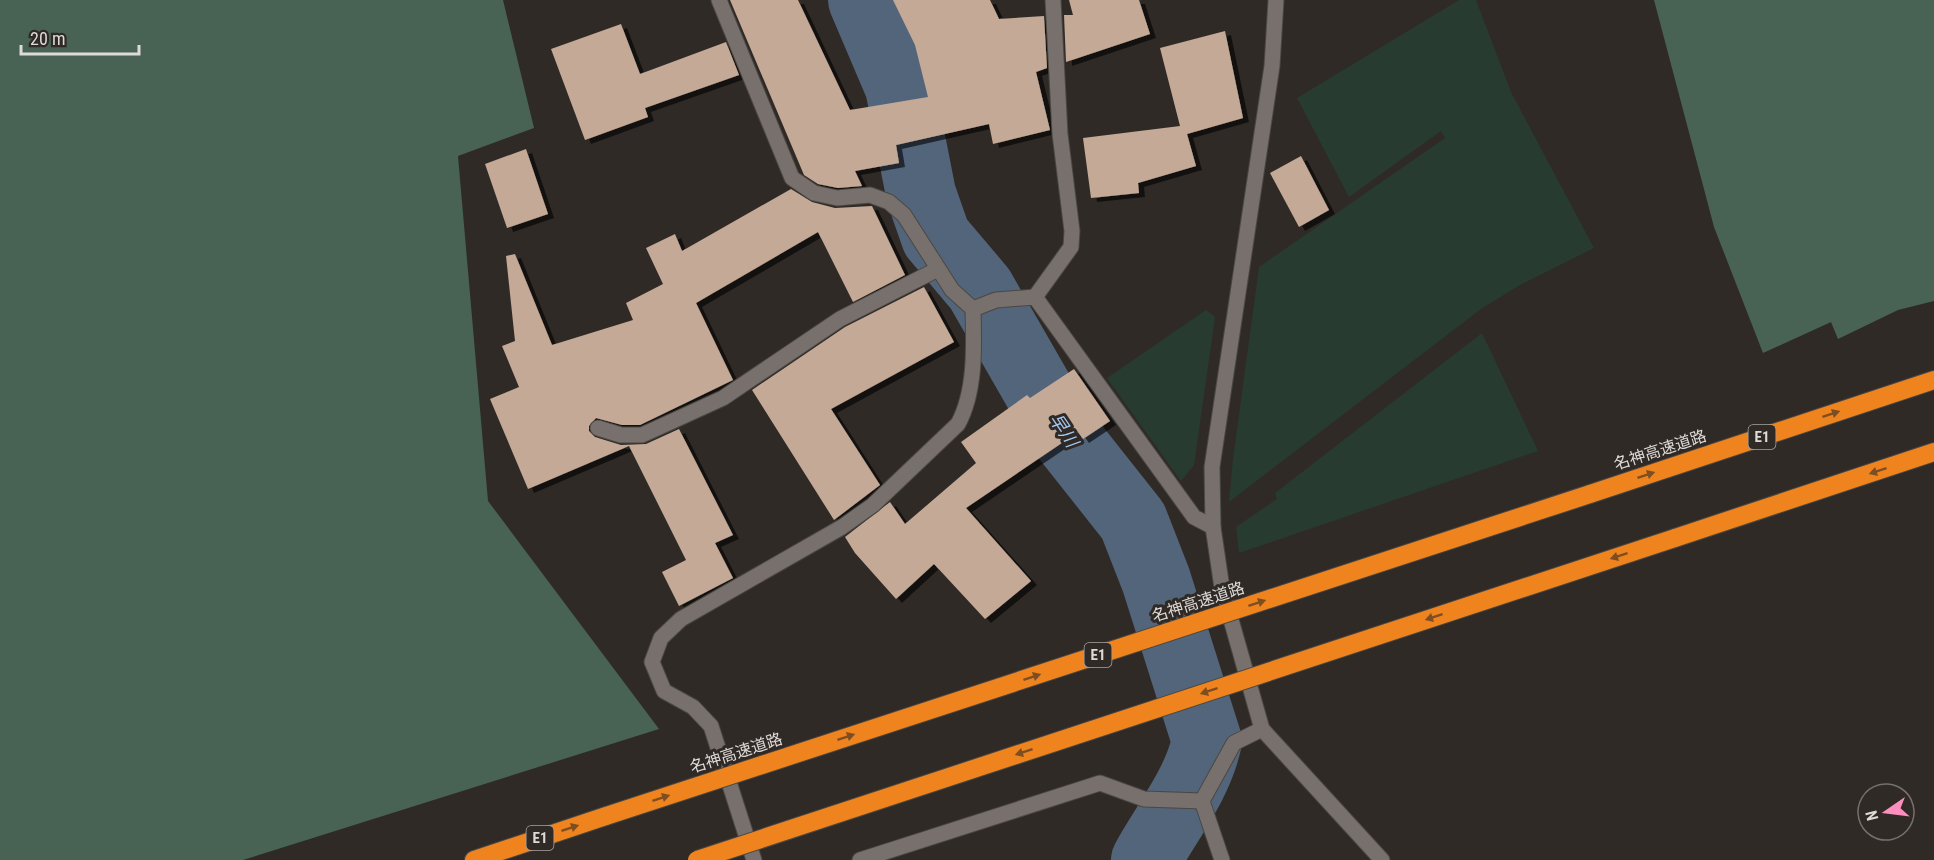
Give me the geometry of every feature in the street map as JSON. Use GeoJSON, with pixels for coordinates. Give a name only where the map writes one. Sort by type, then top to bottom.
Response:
{"type":"FeatureCollection","features":[{"type":"Feature","properties":{"kind":"highway","name":"名神高速道路"},"geometry":{"type":"LineString","coordinates":[[474,860],[1934,380]]}},
{"type":"Feature","properties":{"kind":"highway"},"geometry":{"type":"LineString","coordinates":[[697,860],[1934,452]]}},
{"type":"Feature","properties":{"kind":"street"},"geometry":{"type":"LineString","coordinates":[[719,0],[792,178],[814,193],[837,198],[870,195],[889,202],[904,215],[952,290],[976,308]]}},
{"type":"Feature","properties":{"kind":"street"},"geometry":{"type":"LineString","coordinates":[[976,308],[996,300],[1035,297],[1071,247],[1072,231],[1060,134],[1053,0]]}},
{"type":"Feature","properties":{"kind":"street"},"geometry":{"type":"LineString","coordinates":[[1276,0],[1272,66],[1212,467],[1213,527],[1222,588],[1262,729],[1382,860]]}},
{"type":"Feature","properties":{"kind":"street"},"geometry":{"type":"LineString","coordinates":[[598,428],[621,435],[642,435],[723,398],[840,319],[938,269]]}},
{"type":"Feature","properties":{"kind":"street"},"geometry":{"type":"LineString","coordinates":[[1035,297],[1194,517],[1213,527]]}},
{"type":"Feature","properties":{"kind":"street"},"geometry":{"type":"LineString","coordinates":[[754,860],[711,726],[693,707],[664,691],[652,662],[661,638],[681,619],[842,527],[865,511],[958,424],[966,410],[976,308]]}},
{"type":"Feature","properties":{"kind":"street"},"geometry":{"type":"LineString","coordinates":[[1198,801],[1234,743],[1262,729]]}},
{"type":"Feature","properties":{"kind":"street"},"geometry":{"type":"LineString","coordinates":[[860,860],[1100,783],[1144,799],[1198,801]]}},
{"type":"Feature","properties":{"kind":"street"},"geometry":{"type":"LineString","coordinates":[[1198,801],[1222,860]]}},
{"type":"Feature","properties":{"kind":"green space"},"geometry":{"type":"Polygon","coordinates":[[[0,0],[503,0],[534,128],[458,156],[488,501],[659,729],[243,860],[0,860],[0,0]]]}},
{"type":"Feature","properties":{"kind":"green space"},"geometry":{"type":"Polygon","coordinates":[[[1459,0],[1476,0],[1511,92],[1594,248],[1520,285],[1481,309],[1229,502],[1259,267],[1445,138],[1441,131],[1349,197],[1297,98],[1459,0]]]}},
{"type":"Feature","properties":{"kind":"green space"},"geometry":{"type":"Polygon","coordinates":[[[1654,0],[1934,0],[1934,301],[1898,310],[1838,339],[1831,322],[1763,353],[1714,227],[1654,0]]]}},
{"type":"Feature","properties":{"kind":"green space"},"geometry":{"type":"Polygon","coordinates":[[[1206,310],[1215,317],[1194,465],[1181,481],[1107,378],[1206,310]]]}},
{"type":"Feature","properties":{"kind":"green space"},"geometry":{"type":"Polygon","coordinates":[[[1482,333],[1538,451],[1239,553],[1236,527],[1277,499],[1275,493],[1482,333]]]}},
{"type":"Feature","properties":{"kind":"building"},"geometry":{"type":"Polygon","coordinates":[[[730,0],[798,0],[850,110],[928,97],[915,45],[893,0],[990,0],[999,19],[1044,16],[1047,68],[1036,72],[1050,130],[993,144],[989,124],[896,145],[899,163],[855,171],[862,186],[838,188],[818,184],[804,175],[730,0]]]}},
{"type":"Feature","properties":{"kind":"building"},"geometry":{"type":"Polygon","coordinates":[[[1069,0],[1139,0],[1150,34],[1066,62],[1064,15],[1073,15],[1069,0]]]}},
{"type":"Feature","properties":{"kind":"building"},"geometry":{"type":"Polygon","coordinates":[[[621,24],[640,74],[726,42],[739,75],[645,108],[648,117],[585,140],[551,49],[621,24]]]}},
{"type":"Feature","properties":{"kind":"building"},"geometry":{"type":"Polygon","coordinates":[[[1225,31],[1243,118],[1187,134],[1196,166],[1138,183],[1139,193],[1091,198],[1083,138],[1180,126],[1160,48],[1225,31]]]}},
{"type":"Feature","properties":{"kind":"building"},"geometry":{"type":"Polygon","coordinates":[[[526,149],[548,214],[507,228],[485,164],[526,149]]]}},
{"type":"Feature","properties":{"kind":"building"},"geometry":{"type":"Polygon","coordinates":[[[1301,156],[1329,210],[1299,227],[1270,173],[1301,156]]]}},
{"type":"Feature","properties":{"kind":"building"},"geometry":{"type":"Polygon","coordinates":[[[791,189],[812,202],[835,208],[872,206],[905,275],[853,302],[818,232],[696,303],[733,380],[640,425],[622,425],[596,418],[589,426],[589,431],[595,437],[621,445],[646,444],[679,429],[733,535],[715,543],[733,578],[679,606],[662,572],[686,560],[629,446],[528,489],[490,399],[519,387],[502,346],[515,341],[506,256],[515,254],[552,345],[633,320],[626,303],[663,284],[646,248],[675,234],[682,251],[791,189]]]}},
{"type":"Feature","properties":{"kind":"building"},"geometry":{"type":"Polygon","coordinates":[[[924,287],[954,342],[831,409],[880,485],[834,520],[752,390],[845,327],[924,287]]]}},
{"type":"Feature","properties":{"kind":"building"},"geometry":{"type":"Polygon","coordinates":[[[1074,369],[1110,421],[1083,439],[1078,432],[966,508],[1031,581],[985,619],[934,564],[896,599],[855,553],[845,537],[890,502],[905,524],[976,463],[961,442],[1027,395],[1030,398],[1074,369]]]}},
{"type":"Feature","properties":{"kind":"waterway","name":"早川"},"geometry":{"type":"LineString","coordinates":[[863,0],[900,87],[921,194],[936,237],[980,289],[1061,430],[1133,521],[1156,580],[1207,741],[1189,788],[1146,860]]}}]}
